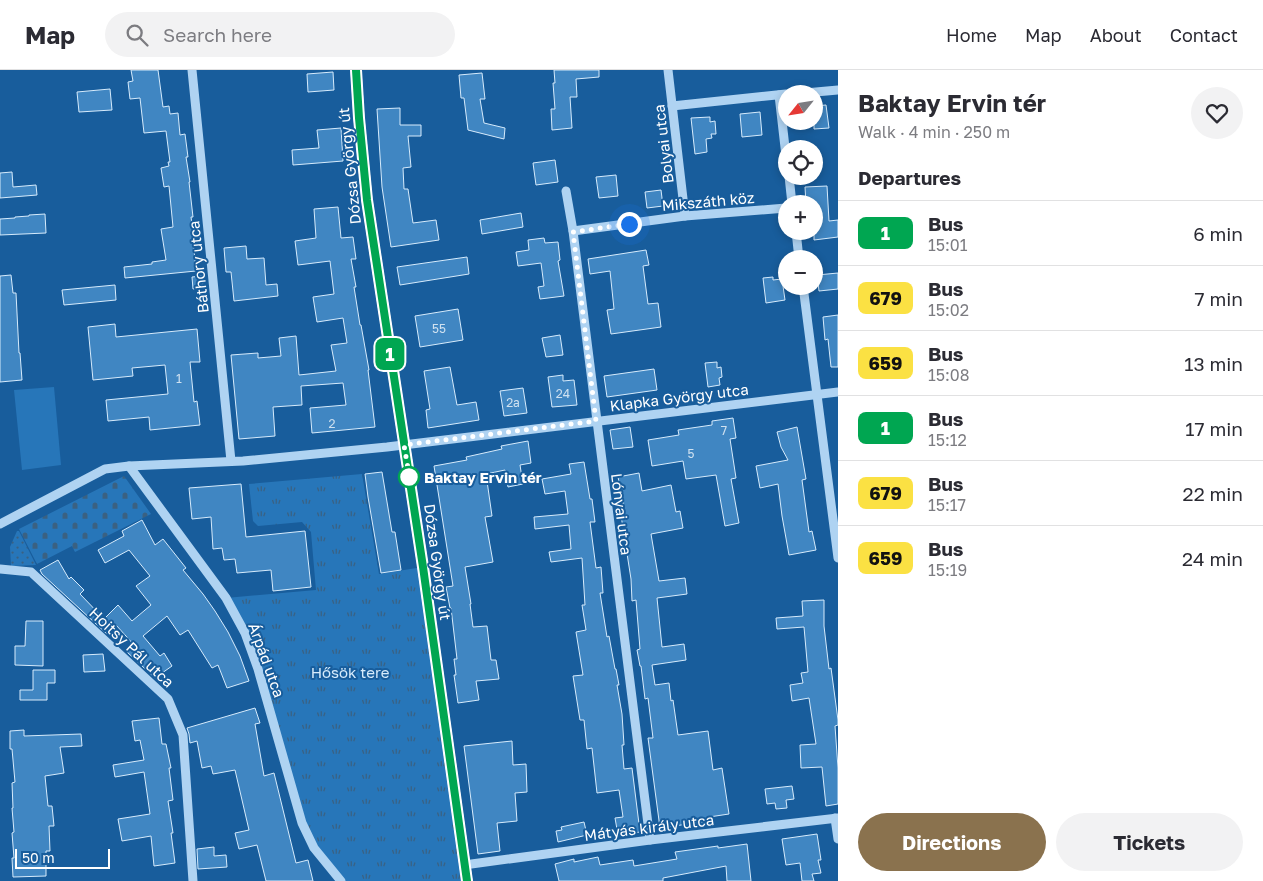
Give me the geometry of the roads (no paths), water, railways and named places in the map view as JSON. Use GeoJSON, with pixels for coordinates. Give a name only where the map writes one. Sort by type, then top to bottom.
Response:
{"type":"FeatureCollection","features":[{"type":"Feature","properties":{"kind":"main road","name":"Dózsa György út"},"geometry":{"type":"LineString","coordinates":[[356,70],[367,200],[423,567],[467,881]]}},
{"type":"Feature","properties":{"kind":"street","name":"Báthory utca"},"geometry":{"type":"LineString","coordinates":[[192,70],[231,461]]}},
{"type":"Feature","properties":{"kind":"street","name":"Bolyai utca"},"geometry":{"type":"LineString","coordinates":[[668,70],[685,216]]}},
{"type":"Feature","properties":{"kind":"street"},"geometry":{"type":"LineString","coordinates":[[823,91],[838,90]]}},
{"type":"Feature","properties":{"kind":"street"},"geometry":{"type":"LineString","coordinates":[[672,106],[778,95]]}},
{"type":"Feature","properties":{"kind":"street","name":"Lónyai utca"},"geometry":{"type":"LineString","coordinates":[[566,191],[573,232],[650,840]]}},
{"type":"Feature","properties":{"kind":"street","name":"Mikszáth köz"},"geometry":{"type":"LineString","coordinates":[[573,232],[685,216],[778,209]]}},
{"type":"Feature","properties":{"kind":"street"},"geometry":{"type":"LineString","coordinates":[[804,295],[838,558]]}},
{"type":"Feature","properties":{"kind":"street","name":"Klapka György utca"},"geometry":{"type":"LineString","coordinates":[[404,445],[838,392]]}},
{"type":"Feature","properties":{"kind":"street"},"geometry":{"type":"LineString","coordinates":[[0,524],[105,469],[231,461],[404,445]]}},
{"type":"Feature","properties":{"kind":"street","name":"Árpád utca"},"geometry":{"type":"LineString","coordinates":[[129,466],[226,598],[245,633],[258,669],[302,823],[314,848],[341,881]]}},
{"type":"Feature","properties":{"kind":"street","name":"Hoitsy Pál utca"},"geometry":{"type":"LineString","coordinates":[[0,569],[31,572],[168,699],[183,735],[192,881]]}},
{"type":"Feature","properties":{"kind":"street"},"geometry":{"type":"LineString","coordinates":[[837,818],[838,839]]}},
{"type":"Feature","properties":{"kind":"street","name":"Mátyás király utca"},"geometry":{"type":"LineString","coordinates":[[464,865],[650,840],[837,818]]}},
{"type":"Feature","properties":{"kind":"place","name":"Baktay Ervin tér"},"geometry":{"type":"Point","coordinates":[409,477]}},
{"type":"Feature","properties":{"kind":"park label","name":"Hősök tere"},"geometry":{"type":"Point","coordinates":[350,672]}}]}
